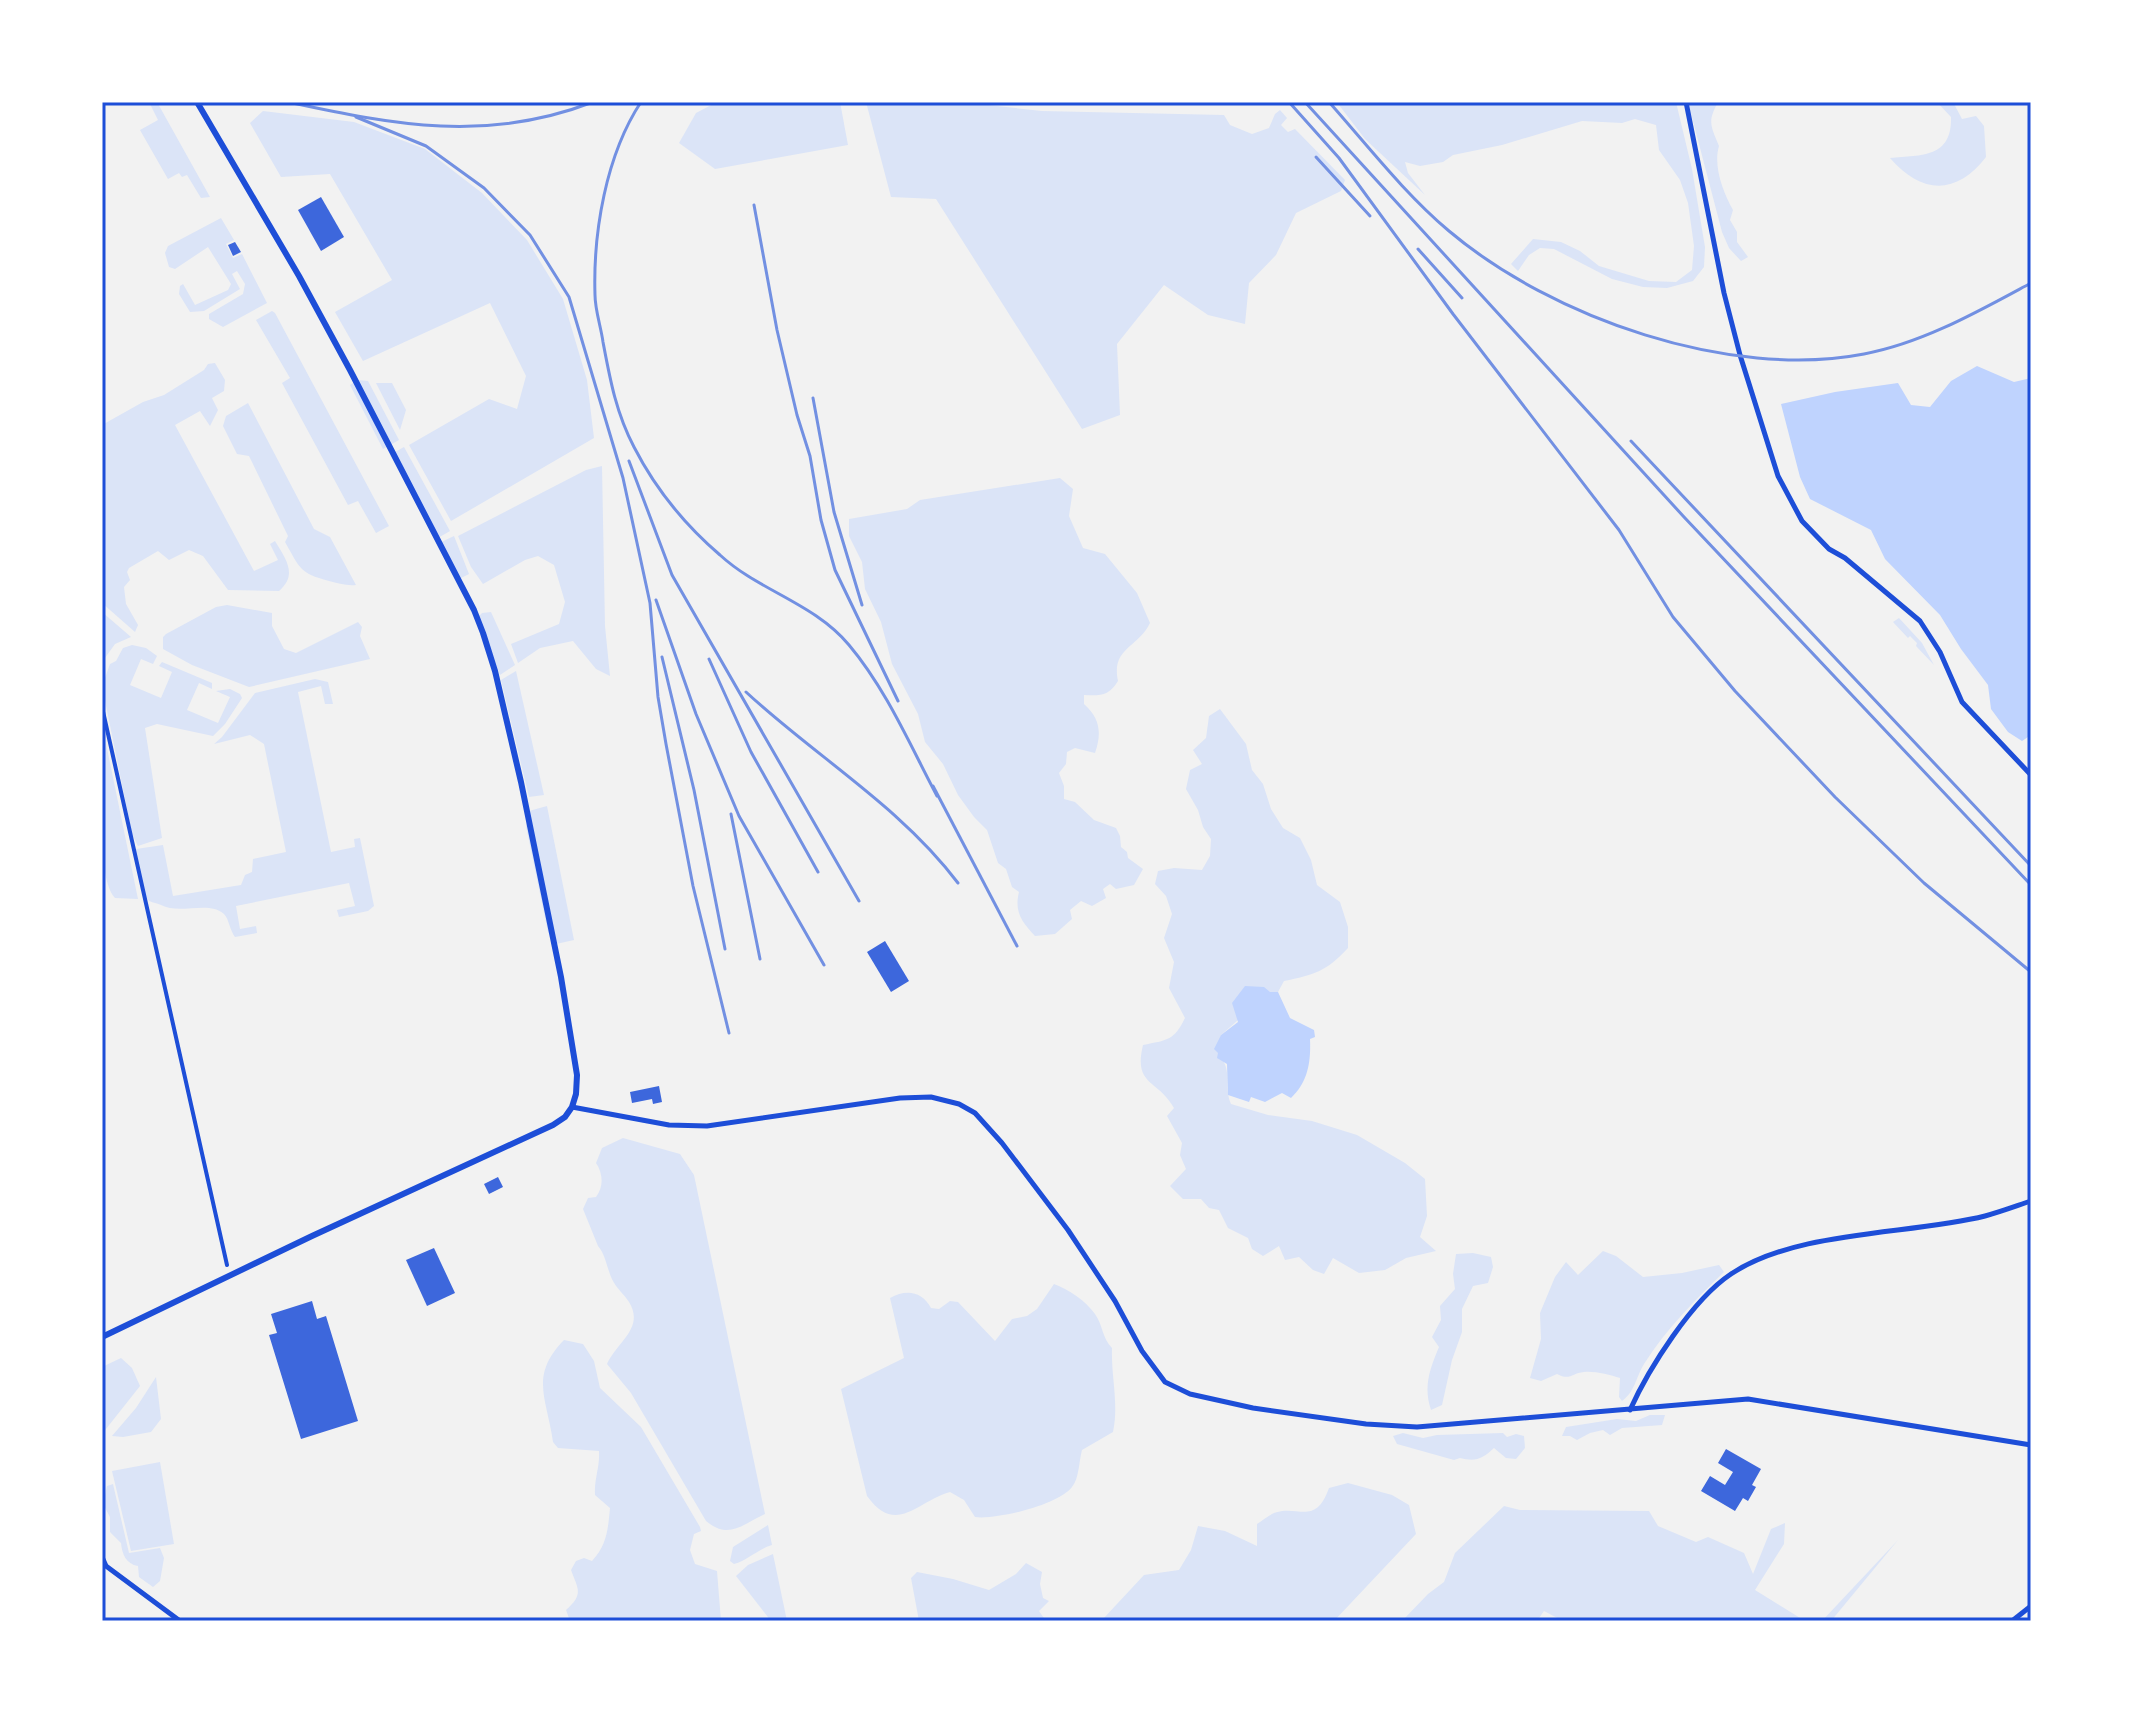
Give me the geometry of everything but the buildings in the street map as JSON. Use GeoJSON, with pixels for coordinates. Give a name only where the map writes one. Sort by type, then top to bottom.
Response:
{"type":"FeatureCollection","features":[{"type":"Feature","properties":{"kind":"street"},"geometry":{"type":"LineString","coordinates":[[102,1337],[341,1222],[553,1125],[565,1117],[576,1094],[577,1075],[561,977],[521,782],[495,671],[479,621],[299,276],[197,102]]}},
{"type":"Feature","properties":{"kind":"street"},"geometry":{"type":"LineString","coordinates":[[1063,102],[1106,102]]}},
{"type":"Feature","properties":{"kind":"street"},"geometry":{"type":"LineString","coordinates":[[1686,102],[1727,305],[1778,476],[1802,521],[1829,549],[1845,558],[1920,621],[1936,644],[1962,702],[2031,775]]}},
{"type":"Feature","properties":{"kind":"street"},"geometry":{"type":"LineString","coordinates":[[102,707],[227,1265]]}},
{"type":"Feature","properties":{"kind":"street"},"geometry":{"type":"LineString","coordinates":[[572,1107],[669,1125],[707,1126],[900,1098],[931,1097],[975,1113],[1002,1143],[1068,1230],[1156,1371],[1165,1382],[1190,1394],[1253,1408],[1366,1424],[1404,1426],[1630,1411],[1748,1399],[2031,1445]]}},
{"type":"Feature","properties":{"kind":"street"},"geometry":{"type":"LineString","coordinates":[[1630,1411],[1670,1339],[1712,1290],[1731,1274],[1780,1253],[1828,1241],[1985,1216],[2031,1201]]}},
{"type":"Feature","properties":{"kind":"street"},"geometry":{"type":"LineString","coordinates":[[102,1557],[106,1566],[180,1621]]}},
{"type":"Feature","properties":{"kind":"street"},"geometry":{"type":"LineString","coordinates":[[2012,1621],[2031,1606]]}},
{"type":"Feature","properties":{"kind":"shaded area"},"geometry":{"type":"Polygon","coordinates":[[[149,102],[157,102],[210,197],[201,198],[187,175],[182,177],[179,173],[168,179],[140,130],[158,120],[149,102]]]}},
{"type":"Feature","properties":{"kind":"shaded area"},"geometry":{"type":"Polygon","coordinates":[[[717,102],[840,102],[848,145],[715,169],[679,143],[696,113],[717,102]]]}},
{"type":"Feature","properties":{"kind":"shaded area"},"geometry":{"type":"Polygon","coordinates":[[[866,102],[960,102],[1042,111],[1224,115],[1230,125],[1252,134],[1269,128],[1280,110],[1287,118],[1281,125],[1288,132],[1295,129],[1345,180],[1341,191],[1296,213],[1276,255],[1249,283],[1245,324],[1208,315],[1164,285],[1117,344],[1120,415],[1082,429],[936,199],[891,197],[866,102]]]}},
{"type":"Feature","properties":{"kind":"shaded area"},"geometry":{"type":"Polygon","coordinates":[[[1676,102],[1692,169],[1705,247],[1704,267],[1693,281],[1667,288],[1643,287],[1612,279],[1554,249],[1540,248],[1529,255],[1518,271],[1511,264],[1533,239],[1561,242],[1580,251],[1599,266],[1649,281],[1676,282],[1692,270],[1694,246],[1688,203],[1680,180],[1659,150],[1656,125],[1635,119],[1622,123],[1582,121],[1502,145],[1453,155],[1443,162],[1420,166],[1405,162],[1408,173],[1425,195],[1365,139],[1339,105],[1676,102]]]}},
{"type":"Feature","properties":{"kind":"shaded area"},"geometry":{"type":"Polygon","coordinates":[[[1688,102],[1718,102],[1711,124],[1719,146],[1717,162],[1720,179],[1733,210],[1730,220],[1737,232],[1737,242],[1748,257],[1741,261],[1729,248],[1722,232],[1688,102]]]}},
{"type":"Feature","properties":{"kind":"shaded area"},"geometry":{"type":"Polygon","coordinates":[[[1937,102],[1953,102],[1962,119],[1976,116],[1984,126],[1986,157],[1963,178],[1939,186],[1914,179],[1890,158],[1924,155],[1941,147],[1950,130],[1951,117],[1937,102]]]}},
{"type":"Feature","properties":{"kind":"shaded area"},"geometry":{"type":"Polygon","coordinates":[[[263,111],[354,122],[425,149],[482,193],[527,240],[563,299],[587,380],[594,438],[451,521],[409,445],[489,399],[517,409],[526,376],[490,303],[363,361],[335,312],[392,280],[330,174],[281,177],[250,123],[263,111]]]}},
{"type":"Feature","properties":{"kind":"shaded area"},"geometry":{"type":"Polygon","coordinates":[[[221,218],[234,240],[226,244],[233,258],[242,254],[267,303],[223,327],[209,319],[209,314],[243,294],[245,284],[237,271],[232,274],[240,289],[204,311],[190,312],[179,294],[180,286],[183,284],[195,305],[228,290],[231,284],[208,247],[175,269],[169,267],[165,253],[168,246],[221,218]]]}},
{"type":"Feature","properties":{"kind":"shaded area"},"geometry":{"type":"Polygon","coordinates":[[[272,311],[389,526],[376,533],[358,501],[348,505],[282,383],[290,378],[256,320],[272,311]]]}},
{"type":"Feature","properties":{"kind":"shaded area"},"geometry":{"type":"Polygon","coordinates":[[[215,363],[225,380],[224,391],[212,398],[218,410],[210,426],[200,411],[175,425],[254,571],[278,560],[270,544],[275,541],[288,567],[288,579],[279,591],[228,590],[203,556],[189,550],[169,560],[158,551],[127,572],[130,580],[124,587],[126,604],[138,625],[135,632],[102,603],[102,425],[143,402],[164,395],[204,370],[208,364],[215,363]]]}},
{"type":"Feature","properties":{"kind":"shaded area"},"geometry":{"type":"Polygon","coordinates":[[[358,380],[368,381],[399,440],[383,449],[350,385],[358,380]]]}},
{"type":"Feature","properties":{"kind":"shaded area"},"geometry":{"type":"Polygon","coordinates":[[[376,383],[392,383],[406,410],[400,430],[376,383]]]}},
{"type":"Feature","properties":{"kind":"shaded area"},"geometry":{"type":"Polygon","coordinates":[[[248,403],[314,529],[330,537],[356,585],[312,575],[301,568],[294,558],[285,542],[288,536],[249,456],[237,454],[223,426],[226,416],[248,403]]]}},
{"type":"Feature","properties":{"kind":"shaded area"},"geometry":{"type":"Polygon","coordinates":[[[404,447],[450,531],[436,539],[390,455],[404,447]]]}},
{"type":"Feature","properties":{"kind":"shaded area"},"geometry":{"type":"Polygon","coordinates":[[[602,466],[605,626],[610,676],[596,669],[573,641],[540,648],[518,663],[511,644],[559,624],[565,602],[554,565],[538,556],[483,584],[471,567],[458,536],[586,470],[602,466]]]}},
{"type":"Feature","properties":{"kind":"shaded area"},"geometry":{"type":"Polygon","coordinates":[[[1060,478],[1073,489],[1069,516],[1083,548],[1105,554],[1137,593],[1150,623],[1118,662],[1115,686],[1104,694],[1084,695],[1084,704],[1098,726],[1097,746],[1095,753],[1075,748],[1067,752],[1066,764],[1059,773],[1064,786],[1064,799],[1075,802],[1094,820],[1116,828],[1121,847],[1128,858],[1143,869],[1134,885],[1116,889],[1110,884],[1103,889],[1106,898],[1092,906],[1081,901],[1070,910],[1072,919],[1055,934],[1035,936],[1020,916],[1019,892],[1012,887],[1006,869],[998,863],[987,830],[958,795],[943,764],[925,742],[918,714],[892,664],[881,622],[865,589],[862,562],[849,536],[849,519],[907,509],[920,500],[1060,478]]]}},
{"type":"Feature","properties":{"kind":"shaded area"},"geometry":{"type":"Polygon","coordinates":[[[454,536],[469,574],[457,580],[437,544],[454,536]]]}},
{"type":"Feature","properties":{"kind":"shaded area"},"geometry":{"type":"Polygon","coordinates":[[[227,605],[272,613],[272,626],[284,649],[296,653],[358,622],[362,627],[360,636],[370,659],[249,687],[192,665],[163,649],[166,634],[216,607],[227,605]]]}},
{"type":"Feature","properties":{"kind":"shaded area"},"geometry":{"type":"Polygon","coordinates":[[[102,612],[131,637],[115,644],[102,662],[102,612]]]}},
{"type":"Feature","properties":{"kind":"shaded area"},"geometry":{"type":"Polygon","coordinates":[[[491,612],[515,665],[500,675],[478,617],[491,612]]]}},
{"type":"Feature","properties":{"kind":"shaded area"},"geometry":{"type":"Polygon","coordinates":[[[1899,618],[1922,643],[1934,665],[1916,646],[1917,643],[1893,622],[1899,618]]]}},
{"type":"Feature","properties":{"kind":"shaded area"},"geometry":{"type":"Polygon","coordinates":[[[132,645],[146,648],[157,656],[153,664],[141,659],[130,685],[161,698],[172,672],[159,666],[162,662],[212,683],[212,689],[199,683],[187,710],[218,723],[230,697],[216,691],[230,689],[242,698],[213,736],[157,724],[145,728],[162,838],[138,846],[132,834],[102,686],[110,664],[116,661],[123,648],[132,645]]]}},
{"type":"Feature","properties":{"kind":"shaded area"},"geometry":{"type":"Polygon","coordinates":[[[516,671],[544,795],[529,797],[501,680],[516,671]]]}},
{"type":"Feature","properties":{"kind":"shaded area"},"geometry":{"type":"Polygon","coordinates":[[[315,679],[328,682],[333,704],[325,704],[321,686],[298,692],[331,852],[355,847],[354,839],[360,838],[374,906],[368,911],[339,917],[337,910],[355,906],[349,883],[236,906],[240,929],[256,926],[257,933],[235,937],[226,916],[218,910],[169,908],[145,897],[136,849],[163,845],[173,896],[241,885],[245,875],[252,872],[253,859],[286,852],[264,744],[250,735],[214,744],[255,693],[315,679]]]}},
{"type":"Feature","properties":{"kind":"shaded area"},"geometry":{"type":"Polygon","coordinates":[[[1220,709],[1246,744],[1252,770],[1263,784],[1271,809],[1283,828],[1300,838],[1311,860],[1317,885],[1340,902],[1348,927],[1348,948],[1333,962],[1312,974],[1284,981],[1278,992],[1270,992],[1221,1035],[1218,1053],[1226,1066],[1231,1104],[1268,1115],[1312,1121],[1357,1135],[1405,1163],[1425,1179],[1427,1216],[1420,1237],[1436,1251],[1406,1258],[1385,1270],[1359,1273],[1333,1258],[1324,1274],[1313,1270],[1299,1257],[1285,1260],[1279,1246],[1263,1256],[1252,1249],[1248,1238],[1228,1228],[1219,1210],[1209,1208],[1201,1199],[1183,1199],[1170,1186],[1186,1169],[1180,1155],[1182,1143],[1167,1116],[1174,1108],[1144,1075],[1141,1058],[1143,1045],[1169,1038],[1185,1018],[1169,988],[1174,962],[1164,938],[1172,914],[1166,896],[1155,884],[1158,871],[1174,868],[1202,870],[1210,856],[1211,839],[1186,789],[1190,770],[1202,764],[1193,750],[1206,738],[1209,716],[1220,709]]]}},
{"type":"Feature","properties":{"kind":"shaded area"},"geometry":{"type":"Polygon","coordinates":[[[102,724],[138,899],[115,898],[108,886],[104,867],[102,724]]]}},
{"type":"Feature","properties":{"kind":"shaded area"},"geometry":{"type":"Polygon","coordinates":[[[547,806],[574,940],[556,944],[548,932],[526,826],[529,811],[547,806]]]}},
{"type":"Feature","properties":{"kind":"shaded area"},"geometry":{"type":"Polygon","coordinates":[[[623,1138],[680,1154],[694,1175],[765,1514],[735,1529],[714,1527],[706,1521],[631,1393],[607,1364],[632,1327],[633,1311],[613,1281],[583,1209],[588,1198],[596,1197],[600,1189],[601,1176],[596,1163],[602,1148],[623,1138]]]}},
{"type":"Feature","properties":{"kind":"shaded area"},"geometry":{"type":"Polygon","coordinates":[[[1603,1251],[1616,1256],[1643,1277],[1719,1265],[1724,1272],[1662,1339],[1622,1401],[1619,1397],[1620,1378],[1612,1376],[1588,1372],[1568,1377],[1557,1374],[1541,1381],[1530,1378],[1541,1339],[1540,1313],[1555,1277],[1566,1262],[1578,1275],[1603,1251]]]}},
{"type":"Feature","properties":{"kind":"shaded area"},"geometry":{"type":"Polygon","coordinates":[[[1473,1253],[1491,1257],[1493,1267],[1488,1283],[1473,1286],[1462,1309],[1462,1332],[1442,1405],[1431,1410],[1428,1385],[1439,1347],[1432,1337],[1441,1320],[1440,1306],[1455,1289],[1453,1274],[1456,1254],[1473,1253]]]}},
{"type":"Feature","properties":{"kind":"shaded area"},"geometry":{"type":"Polygon","coordinates":[[[1054,1284],[1091,1309],[1112,1348],[1113,1432],[1082,1450],[1072,1487],[1054,1500],[997,1516],[975,1517],[964,1500],[950,1492],[907,1513],[887,1514],[877,1508],[867,1496],[841,1389],[904,1358],[890,1298],[913,1293],[923,1298],[931,1308],[939,1309],[950,1301],[958,1302],[995,1341],[1012,1319],[1027,1316],[1037,1309],[1054,1284]]]}},
{"type":"Feature","properties":{"kind":"shaded area"},"geometry":{"type":"Polygon","coordinates":[[[564,1340],[583,1344],[594,1361],[600,1388],[641,1427],[700,1527],[701,1531],[694,1534],[690,1550],[695,1564],[717,1571],[721,1621],[570,1621],[566,1610],[578,1591],[571,1570],[576,1561],[584,1558],[592,1561],[601,1549],[610,1508],[595,1495],[599,1451],[558,1448],[553,1442],[543,1388],[544,1376],[553,1353],[564,1340]]]}},
{"type":"Feature","properties":{"kind":"shaded area"},"geometry":{"type":"Polygon","coordinates":[[[121,1358],[132,1368],[140,1386],[102,1434],[102,1367],[121,1358]]]}},
{"type":"Feature","properties":{"kind":"shaded area"},"geometry":{"type":"Polygon","coordinates":[[[156,1377],[161,1419],[151,1432],[112,1436],[136,1408],[156,1377]]]}},
{"type":"Feature","properties":{"kind":"shaded area"},"geometry":{"type":"Polygon","coordinates":[[[1650,1415],[1665,1415],[1662,1425],[1622,1428],[1610,1435],[1603,1430],[1577,1440],[1562,1436],[1566,1427],[1617,1419],[1636,1421],[1650,1415]]]}},
{"type":"Feature","properties":{"kind":"shaded area"},"geometry":{"type":"Polygon","coordinates":[[[1403,1433],[1423,1438],[1503,1433],[1507,1437],[1516,1434],[1524,1436],[1525,1448],[1516,1459],[1506,1458],[1494,1448],[1478,1459],[1454,1460],[1397,1444],[1393,1436],[1403,1433]]]}},
{"type":"Feature","properties":{"kind":"shaded area"},"geometry":{"type":"Polygon","coordinates":[[[160,1462],[174,1544],[131,1551],[112,1471],[160,1462]]]}},
{"type":"Feature","properties":{"kind":"shaded area"},"geometry":{"type":"Polygon","coordinates":[[[1348,1483],[1392,1495],[1409,1505],[1416,1534],[1334,1621],[1090,1621],[1103,1619],[1144,1575],[1179,1570],[1191,1550],[1198,1526],[1225,1531],[1257,1546],[1257,1524],[1274,1513],[1312,1511],[1324,1500],[1329,1488],[1348,1483]]]}},
{"type":"Feature","properties":{"kind":"shaded area"},"geometry":{"type":"Polygon","coordinates":[[[113,1484],[129,1553],[160,1548],[164,1558],[160,1581],[153,1587],[139,1577],[138,1566],[128,1561],[121,1543],[110,1532],[110,1517],[103,1504],[107,1486],[113,1484]]]}},
{"type":"Feature","properties":{"kind":"shaded area"},"geometry":{"type":"Polygon","coordinates":[[[1504,1506],[1520,1510],[1649,1511],[1658,1526],[1696,1542],[1708,1537],[1744,1553],[1753,1574],[1771,1529],[1785,1523],[1784,1544],[1755,1590],[1805,1621],[1563,1621],[1544,1611],[1537,1621],[1402,1621],[1444,1582],[1455,1553],[1504,1506]]]}},
{"type":"Feature","properties":{"kind":"shaded area"},"geometry":{"type":"Polygon","coordinates":[[[768,1525],[772,1545],[734,1564],[730,1561],[733,1547],[768,1525]]]}},
{"type":"Feature","properties":{"kind":"shaded area"},"geometry":{"type":"Polygon","coordinates":[[[1898,1540],[1831,1621],[1822,1621],[1898,1540]]]}},
{"type":"Feature","properties":{"kind":"shaded area"},"geometry":{"type":"Polygon","coordinates":[[[773,1554],[787,1621],[771,1621],[736,1576],[748,1565],[773,1554]]]}},
{"type":"Feature","properties":{"kind":"shaded area"},"geometry":{"type":"Polygon","coordinates":[[[1026,1563],[1042,1572],[1040,1584],[1043,1598],[1049,1601],[1039,1611],[1046,1621],[919,1621],[911,1578],[917,1572],[989,1590],[1016,1574],[1026,1563]]]}},
{"type":"Feature","properties":{"kind":"water"},"geometry":{"type":"Polygon","coordinates":[[[1977,366],[2014,382],[2031,378],[2031,735],[2022,741],[2008,732],[1991,709],[1988,685],[1940,615],[1885,559],[1871,530],[1810,499],[1800,477],[1781,404],[1898,383],[1911,405],[1930,407],[1951,381],[1977,366]]]}},
{"type":"Feature","properties":{"kind":"water"},"geometry":{"type":"Polygon","coordinates":[[[1245,986],[1264,987],[1270,992],[1278,992],[1290,1018],[1314,1030],[1315,1037],[1310,1039],[1307,1071],[1291,1098],[1282,1093],[1265,1102],[1251,1097],[1249,1102],[1228,1095],[1227,1064],[1217,1058],[1218,1053],[1214,1049],[1221,1035],[1238,1022],[1232,1003],[1245,986]]]}},
{"type":"Feature","properties":{"kind":"railway"},"geometry":{"type":"LineString","coordinates":[[288,102],[404,123],[441,126],[516,123],[593,102]]}},
{"type":"Feature","properties":{"kind":"railway"},"geometry":{"type":"LineString","coordinates":[[641,102],[619,146],[604,195],[595,271],[596,307],[608,369],[628,434],[661,491],[707,543],[735,567],[820,618],[849,645],[886,699],[937,796]]}},
{"type":"Feature","properties":{"kind":"railway"},"geometry":{"type":"LineString","coordinates":[[1289,102],[1339,158],[1453,314],[1619,530],[1673,617],[1735,691],[1835,797],[1924,883],[2031,972]]}},
{"type":"Feature","properties":{"kind":"railway"},"geometry":{"type":"LineString","coordinates":[[1305,102],[1684,517],[2031,885]]}},
{"type":"Feature","properties":{"kind":"railway"},"geometry":{"type":"LineString","coordinates":[[1329,102],[1417,201],[1449,231],[1491,262],[1538,291],[1590,315],[1645,335],[1701,349],[1757,358],[1812,360],[1864,354],[1929,334],[2031,283]]}},
{"type":"Feature","properties":{"kind":"railway"},"geometry":{"type":"LineString","coordinates":[[356,117],[426,146],[484,188],[530,235],[569,297],[623,478],[650,603],[658,697],[693,886],[729,1033]]}},
{"type":"Feature","properties":{"kind":"railway"},"geometry":{"type":"LineString","coordinates":[[1316,157],[1370,216]]}},
{"type":"Feature","properties":{"kind":"railway"},"geometry":{"type":"LineString","coordinates":[[754,205],[777,330],[810,456],[821,520],[835,570],[898,701]]}},
{"type":"Feature","properties":{"kind":"railway"},"geometry":{"type":"LineString","coordinates":[[1418,249],[1462,298]]}},
{"type":"Feature","properties":{"kind":"railway"},"geometry":{"type":"LineString","coordinates":[[813,398],[834,512],[862,605]]}},
{"type":"Feature","properties":{"kind":"railway"},"geometry":{"type":"LineString","coordinates":[[1631,441],[2031,866]]}},
{"type":"Feature","properties":{"kind":"railway"},"geometry":{"type":"LineString","coordinates":[[629,461],[672,575],[859,901]]}},
{"type":"Feature","properties":{"kind":"railway"},"geometry":{"type":"LineString","coordinates":[[656,600],[696,714],[739,816],[824,965]]}},
{"type":"Feature","properties":{"kind":"railway"},"geometry":{"type":"LineString","coordinates":[[662,657],[694,790],[725,949]]}},
{"type":"Feature","properties":{"kind":"railway"},"geometry":{"type":"LineString","coordinates":[[709,659],[751,752],[818,872]]}},
{"type":"Feature","properties":{"kind":"railway"},"geometry":{"type":"LineString","coordinates":[[746,692],[884,806],[935,855],[958,883]]}},
{"type":"Feature","properties":{"kind":"railway"},"geometry":{"type":"LineString","coordinates":[[933,786],[1017,946]]}},
{"type":"Feature","properties":{"kind":"railway"},"geometry":{"type":"LineString","coordinates":[[731,814],[760,959]]}}]}
